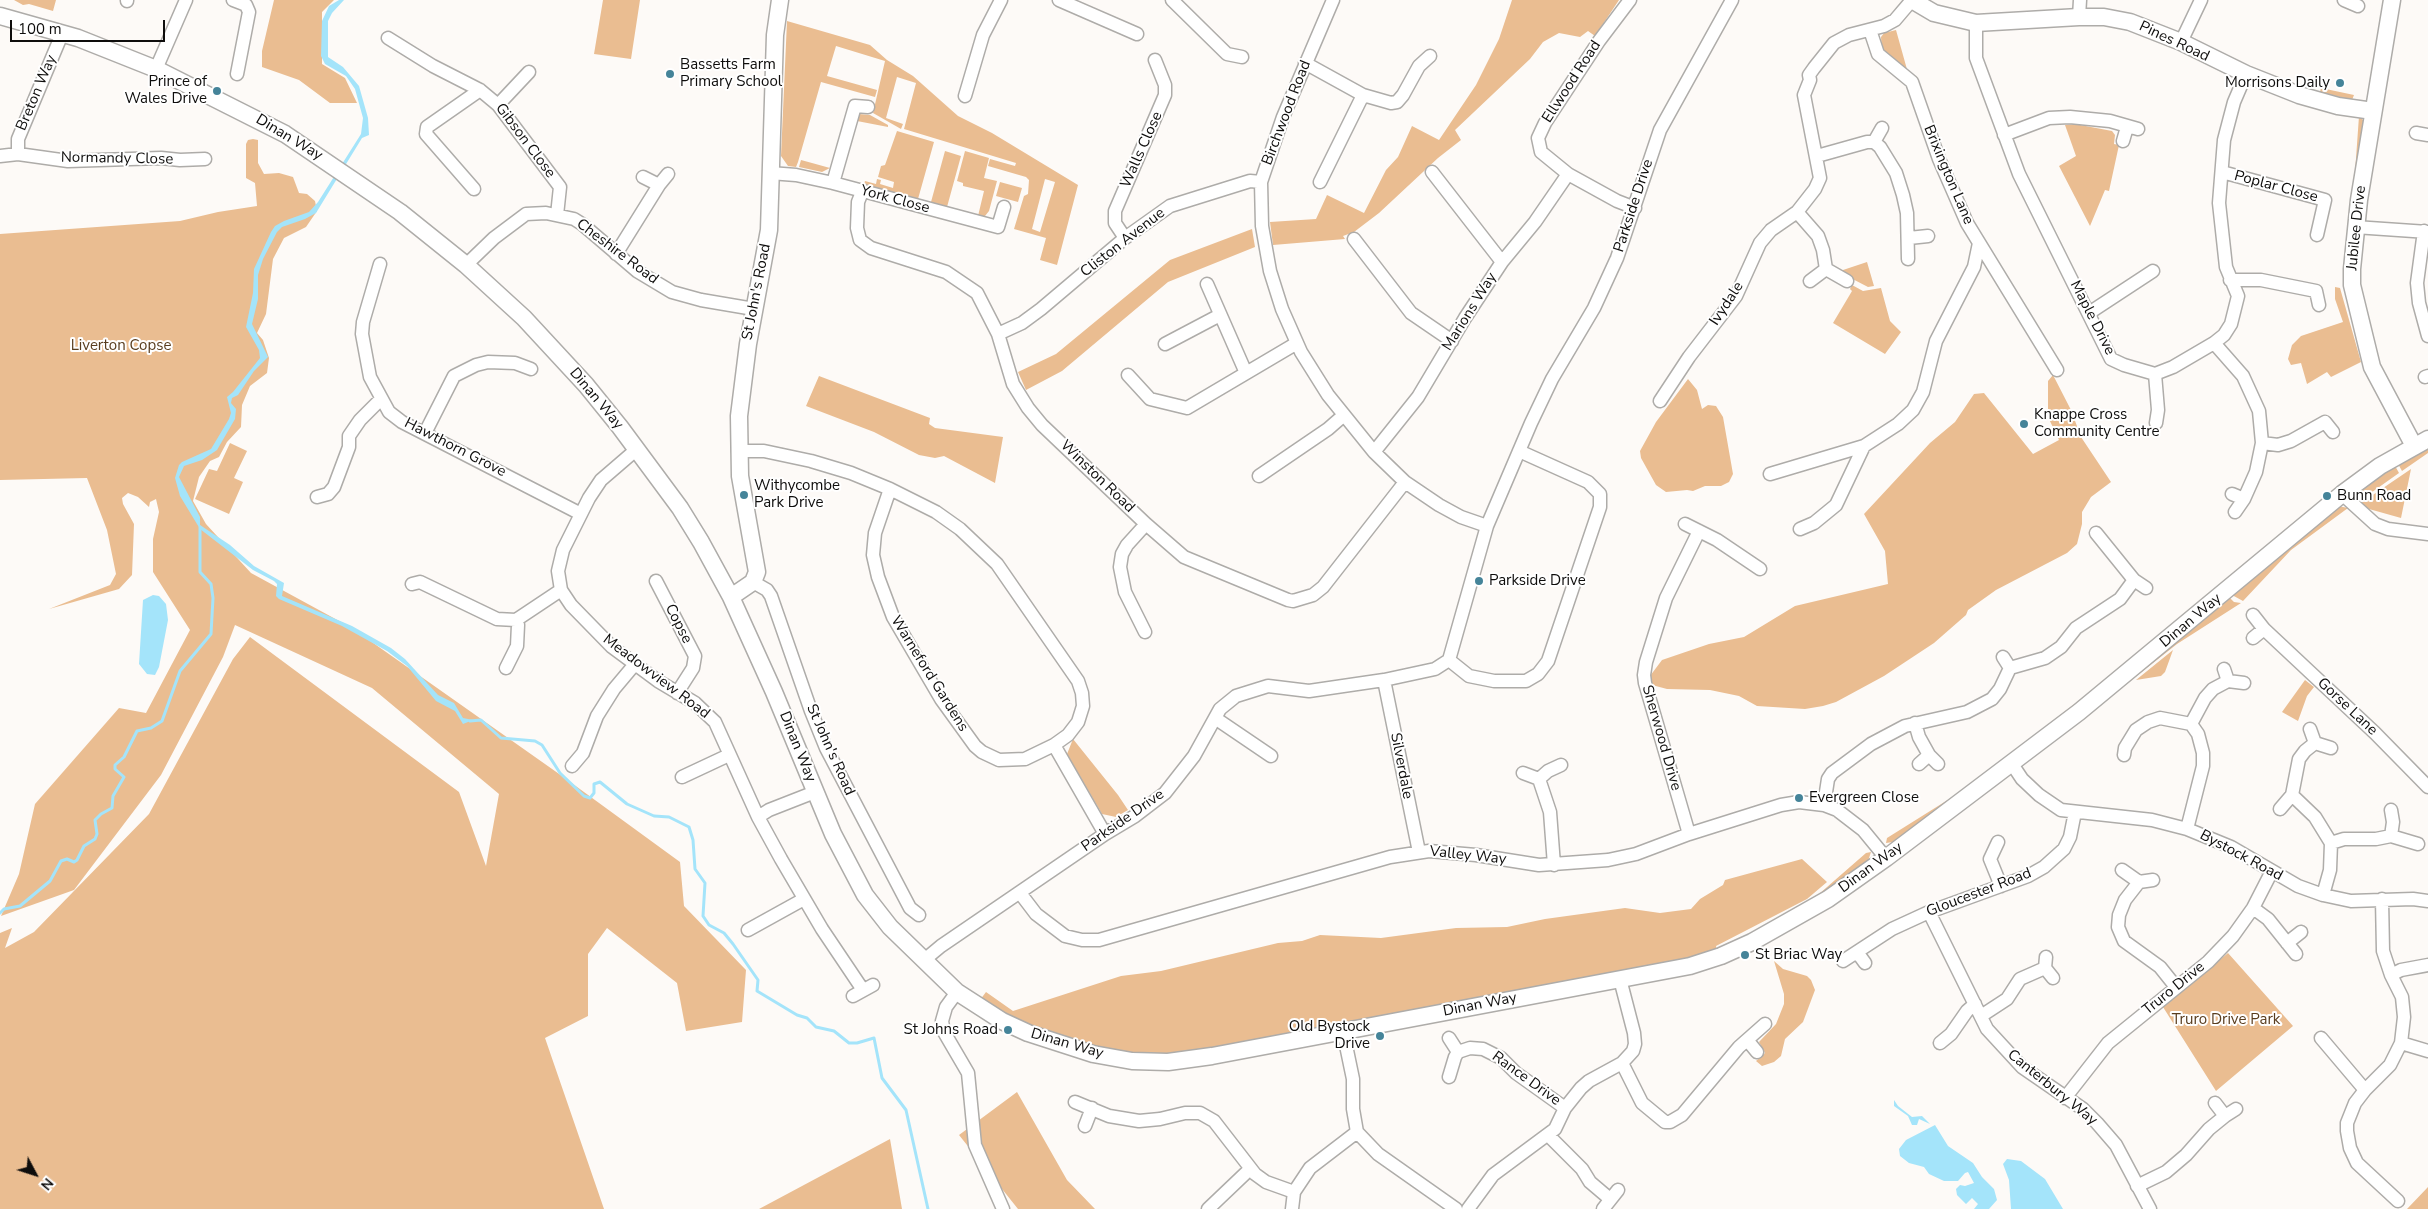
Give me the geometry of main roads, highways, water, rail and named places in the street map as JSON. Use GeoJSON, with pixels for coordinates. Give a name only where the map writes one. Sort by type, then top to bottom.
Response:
{"type":"FeatureCollection","features":[{"type":"Feature","properties":{"kind":"water"},"geometry":{"type":"Polygon","coordinates":[[[339,0],[344,0],[332,13],[328,21],[328,57],[343,67],[359,86],[368,118],[369,135],[362,138],[316,213],[282,227],[277,232],[263,259],[258,275],[258,299],[252,324],[268,357],[254,371],[238,395],[232,398],[231,403],[236,409],[235,419],[217,450],[202,460],[184,466],[179,477],[200,517],[200,525],[230,545],[254,566],[284,583],[282,596],[352,626],[391,648],[405,659],[438,695],[454,703],[463,718],[473,720],[463,724],[455,711],[436,701],[407,666],[387,651],[342,626],[279,599],[276,596],[277,584],[274,581],[253,570],[200,529],[180,496],[175,478],[179,465],[182,462],[211,449],[231,413],[227,397],[260,358],[259,350],[246,327],[253,293],[254,269],[271,232],[275,226],[284,221],[309,212],[318,202],[361,134],[363,118],[355,89],[346,76],[325,64],[321,56],[322,21],[329,6],[339,0]]]}},
{"type":"Feature","properties":{"kind":"water"},"geometry":{"type":"Polygon","coordinates":[[[153,595],[159,596],[166,604],[168,620],[159,667],[155,675],[147,674],[139,664],[143,600],[153,595]]]}},
{"type":"Feature","properties":{"kind":"water"},"geometry":{"type":"Polygon","coordinates":[[[1894,1100],[1898,1106],[1912,1117],[1922,1116],[1930,1124],[1919,1119],[1917,1125],[1912,1125],[1908,1116],[1894,1106],[1894,1100]]]}},
{"type":"Feature","properties":{"kind":"water"},"geometry":{"type":"Polygon","coordinates":[[[1935,1125],[1948,1146],[1973,1163],[1982,1177],[1994,1189],[1997,1200],[1989,1209],[1974,1209],[1978,1204],[1972,1198],[1966,1204],[1957,1195],[1956,1189],[1960,1185],[1965,1186],[1974,1183],[1968,1172],[1958,1181],[1944,1181],[1929,1174],[1924,1167],[1909,1163],[1900,1156],[1899,1149],[1906,1140],[1935,1125]]]}},
{"type":"Feature","properties":{"kind":"water"},"geometry":{"type":"Polygon","coordinates":[[[2007,1159],[2021,1161],[2045,1179],[2063,1209],[2011,1209],[2009,1180],[2003,1164],[2007,1159]]]}},
{"type":"Feature","properties":{"kind":"waterway"},"geometry":{"type":"LineString","coordinates":[[0,913],[4,909],[20,906],[50,881],[61,861],[67,859],[74,862],[84,846],[95,839],[97,834],[95,820],[112,808],[113,796],[124,777],[115,769],[115,765],[124,757],[137,731],[151,728],[162,721],[180,671],[211,634],[213,598],[211,584],[200,572],[200,527]]}},
{"type":"Feature","properties":{"kind":"waterway"},"geometry":{"type":"LineString","coordinates":[[470,721],[481,720],[501,738],[535,741],[542,745],[560,773],[584,796],[590,798],[594,793],[594,784],[600,782],[627,804],[654,816],[669,817],[689,827],[693,840],[695,869],[705,883],[703,916],[709,925],[724,933],[733,944],[758,980],[757,991],[797,1015],[807,1018],[816,1027],[834,1031],[849,1043],[857,1043],[874,1038],[882,1078],[906,1110],[928,1209]]}},
{"type":"Feature","properties":{"kind":"place","name":"Bassetts Farm Primary School"},"geometry":{"type":"Point","coordinates":[670,74]}},
{"type":"Feature","properties":{"kind":"place","name":"Morrisons Daily"},"geometry":{"type":"Point","coordinates":[2340,83]}},
{"type":"Feature","properties":{"kind":"place","name":"Prince of Wales Drive"},"geometry":{"type":"Point","coordinates":[217,91]}},
{"type":"Feature","properties":{"kind":"place","name":"Knappe Cross Community Centre"},"geometry":{"type":"Point","coordinates":[2024,424]}},
{"type":"Feature","properties":{"kind":"place","name":"Withycombe Park Drive"},"geometry":{"type":"Point","coordinates":[744,495]}},
{"type":"Feature","properties":{"kind":"place","name":"Bunn Road"},"geometry":{"type":"Point","coordinates":[2327,496]}},
{"type":"Feature","properties":{"kind":"place","name":"Parkside Drive"},"geometry":{"type":"Point","coordinates":[1479,581]}},
{"type":"Feature","properties":{"kind":"place","name":"Evergreen Close"},"geometry":{"type":"Point","coordinates":[1799,798]}},
{"type":"Feature","properties":{"kind":"place","name":"St Briac Way"},"geometry":{"type":"Point","coordinates":[1745,955]}},
{"type":"Feature","properties":{"kind":"place","name":"St Johns Road"},"geometry":{"type":"Point","coordinates":[1008,1030]}},
{"type":"Feature","properties":{"kind":"place","name":"Old Bystock Drive"},"geometry":{"type":"Point","coordinates":[1380,1036]}},
{"type":"Feature","properties":{"kind":"park label","name":"Liverton Copse"},"geometry":{"type":"Point","coordinates":[121,346]}},
{"type":"Feature","properties":{"kind":"park label","name":"Truro Drive Park"},"geometry":{"type":"Point","coordinates":[2226,1020]}}]}
